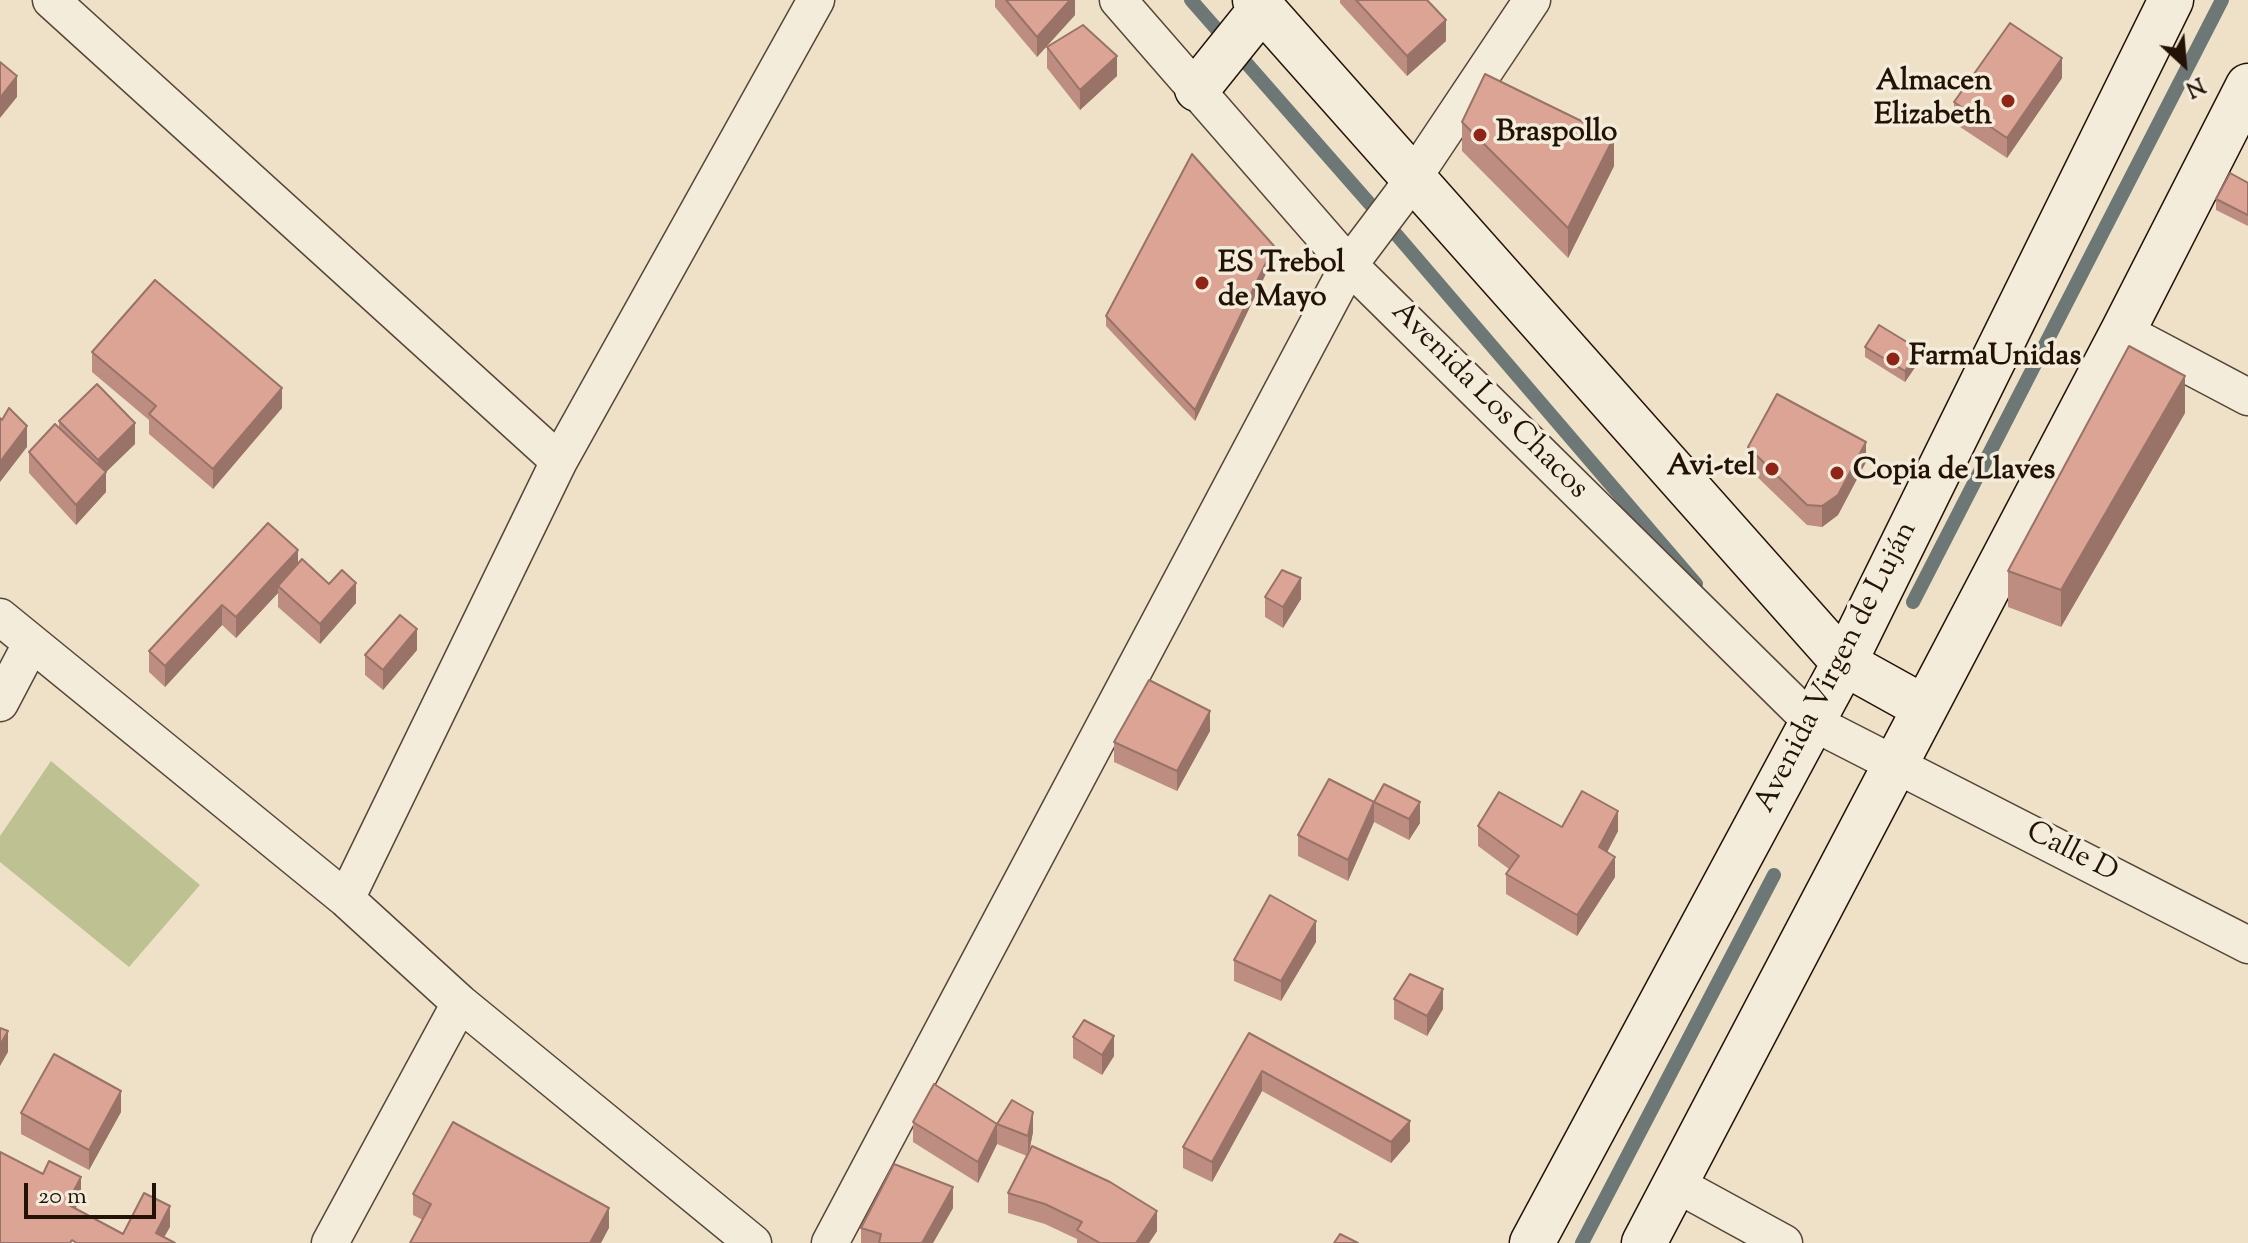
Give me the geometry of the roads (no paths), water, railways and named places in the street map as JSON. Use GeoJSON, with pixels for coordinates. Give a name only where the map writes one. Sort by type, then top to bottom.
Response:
{"type":"FeatureCollection","features":[{"type":"Feature","properties":{"kind":"main road","name":"Avenida Virgen de Luján"},"geometry":{"type":"LineString","coordinates":[[1532,1243],[1844,663],[2171,0]]}},
{"type":"Feature","properties":{"kind":"main road"},"geometry":{"type":"LineString","coordinates":[[1204,80],[1254,12],[1407,188],[1844,663],[1925,708]]}},
{"type":"Feature","properties":{"kind":"main road"},"geometry":{"type":"LineString","coordinates":[[1644,1243],[2123,331],[2248,86]]}},
{"type":"Feature","properties":{"kind":"street"},"geometry":{"type":"LineString","coordinates":[[51,0],[559,461]]}},
{"type":"Feature","properties":{"kind":"street"},"geometry":{"type":"LineString","coordinates":[[346,899],[559,461],[816,0]]}},
{"type":"Feature","properties":{"kind":"street","name":"Avenida Los Chacos"},"geometry":{"type":"LineString","coordinates":[[1118,0],[1204,80],[1357,254],[1812,722],[1894,764]]}},
{"type":"Feature","properties":{"kind":"street"},"geometry":{"type":"LineString","coordinates":[[830,1243],[1357,254],[1407,188],[1532,0]]}},
{"type":"Feature","properties":{"kind":"street"},"geometry":{"type":"LineString","coordinates":[[2123,331],[2248,397]]}},
{"type":"Feature","properties":{"kind":"street"},"geometry":{"type":"LineString","coordinates":[[0,617],[346,899],[460,1003],[753,1243]]}},
{"type":"Feature","properties":{"kind":"street"},"geometry":{"type":"LineString","coordinates":[[0,703],[31,644]]}},
{"type":"Feature","properties":{"kind":"street","name":"Calle D"},"geometry":{"type":"LineString","coordinates":[[1894,764],[2248,945]]}},
{"type":"Feature","properties":{"kind":"street"},"geometry":{"type":"LineString","coordinates":[[330,1243],[460,1003]]}},
{"type":"Feature","properties":{"kind":"street"},"geometry":{"type":"LineString","coordinates":[[1676,1184],[1784,1243]]}},
{"type":"Feature","properties":{"kind":"waterway"},"geometry":{"type":"LineString","coordinates":[[1191,0],[1696,584]]}},
{"type":"Feature","properties":{"kind":"waterway"},"geometry":{"type":"LineString","coordinates":[[1913,602],[2222,0]]}},
{"type":"Feature","properties":{"kind":"waterway"},"geometry":{"type":"LineString","coordinates":[[1582,1243],[1774,875]]}},
{"type":"Feature","properties":{"kind":"place","name":"Almacen Elizabeth"},"geometry":{"type":"Point","coordinates":[2008,101]}},
{"type":"Feature","properties":{"kind":"place","name":"Braspollo"},"geometry":{"type":"Point","coordinates":[1480,135]}},
{"type":"Feature","properties":{"kind":"place","name":"ES Trebol de Mayo"},"geometry":{"type":"Point","coordinates":[1202,283]}},
{"type":"Feature","properties":{"kind":"place","name":"FarmaUnidas"},"geometry":{"type":"Point","coordinates":[1893,359]}},
{"type":"Feature","properties":{"kind":"place","name":"Avi-tel"},"geometry":{"type":"Point","coordinates":[1772,469]}},
{"type":"Feature","properties":{"kind":"place","name":"Copia de Llaves"},"geometry":{"type":"Point","coordinates":[1837,473]}}]}
